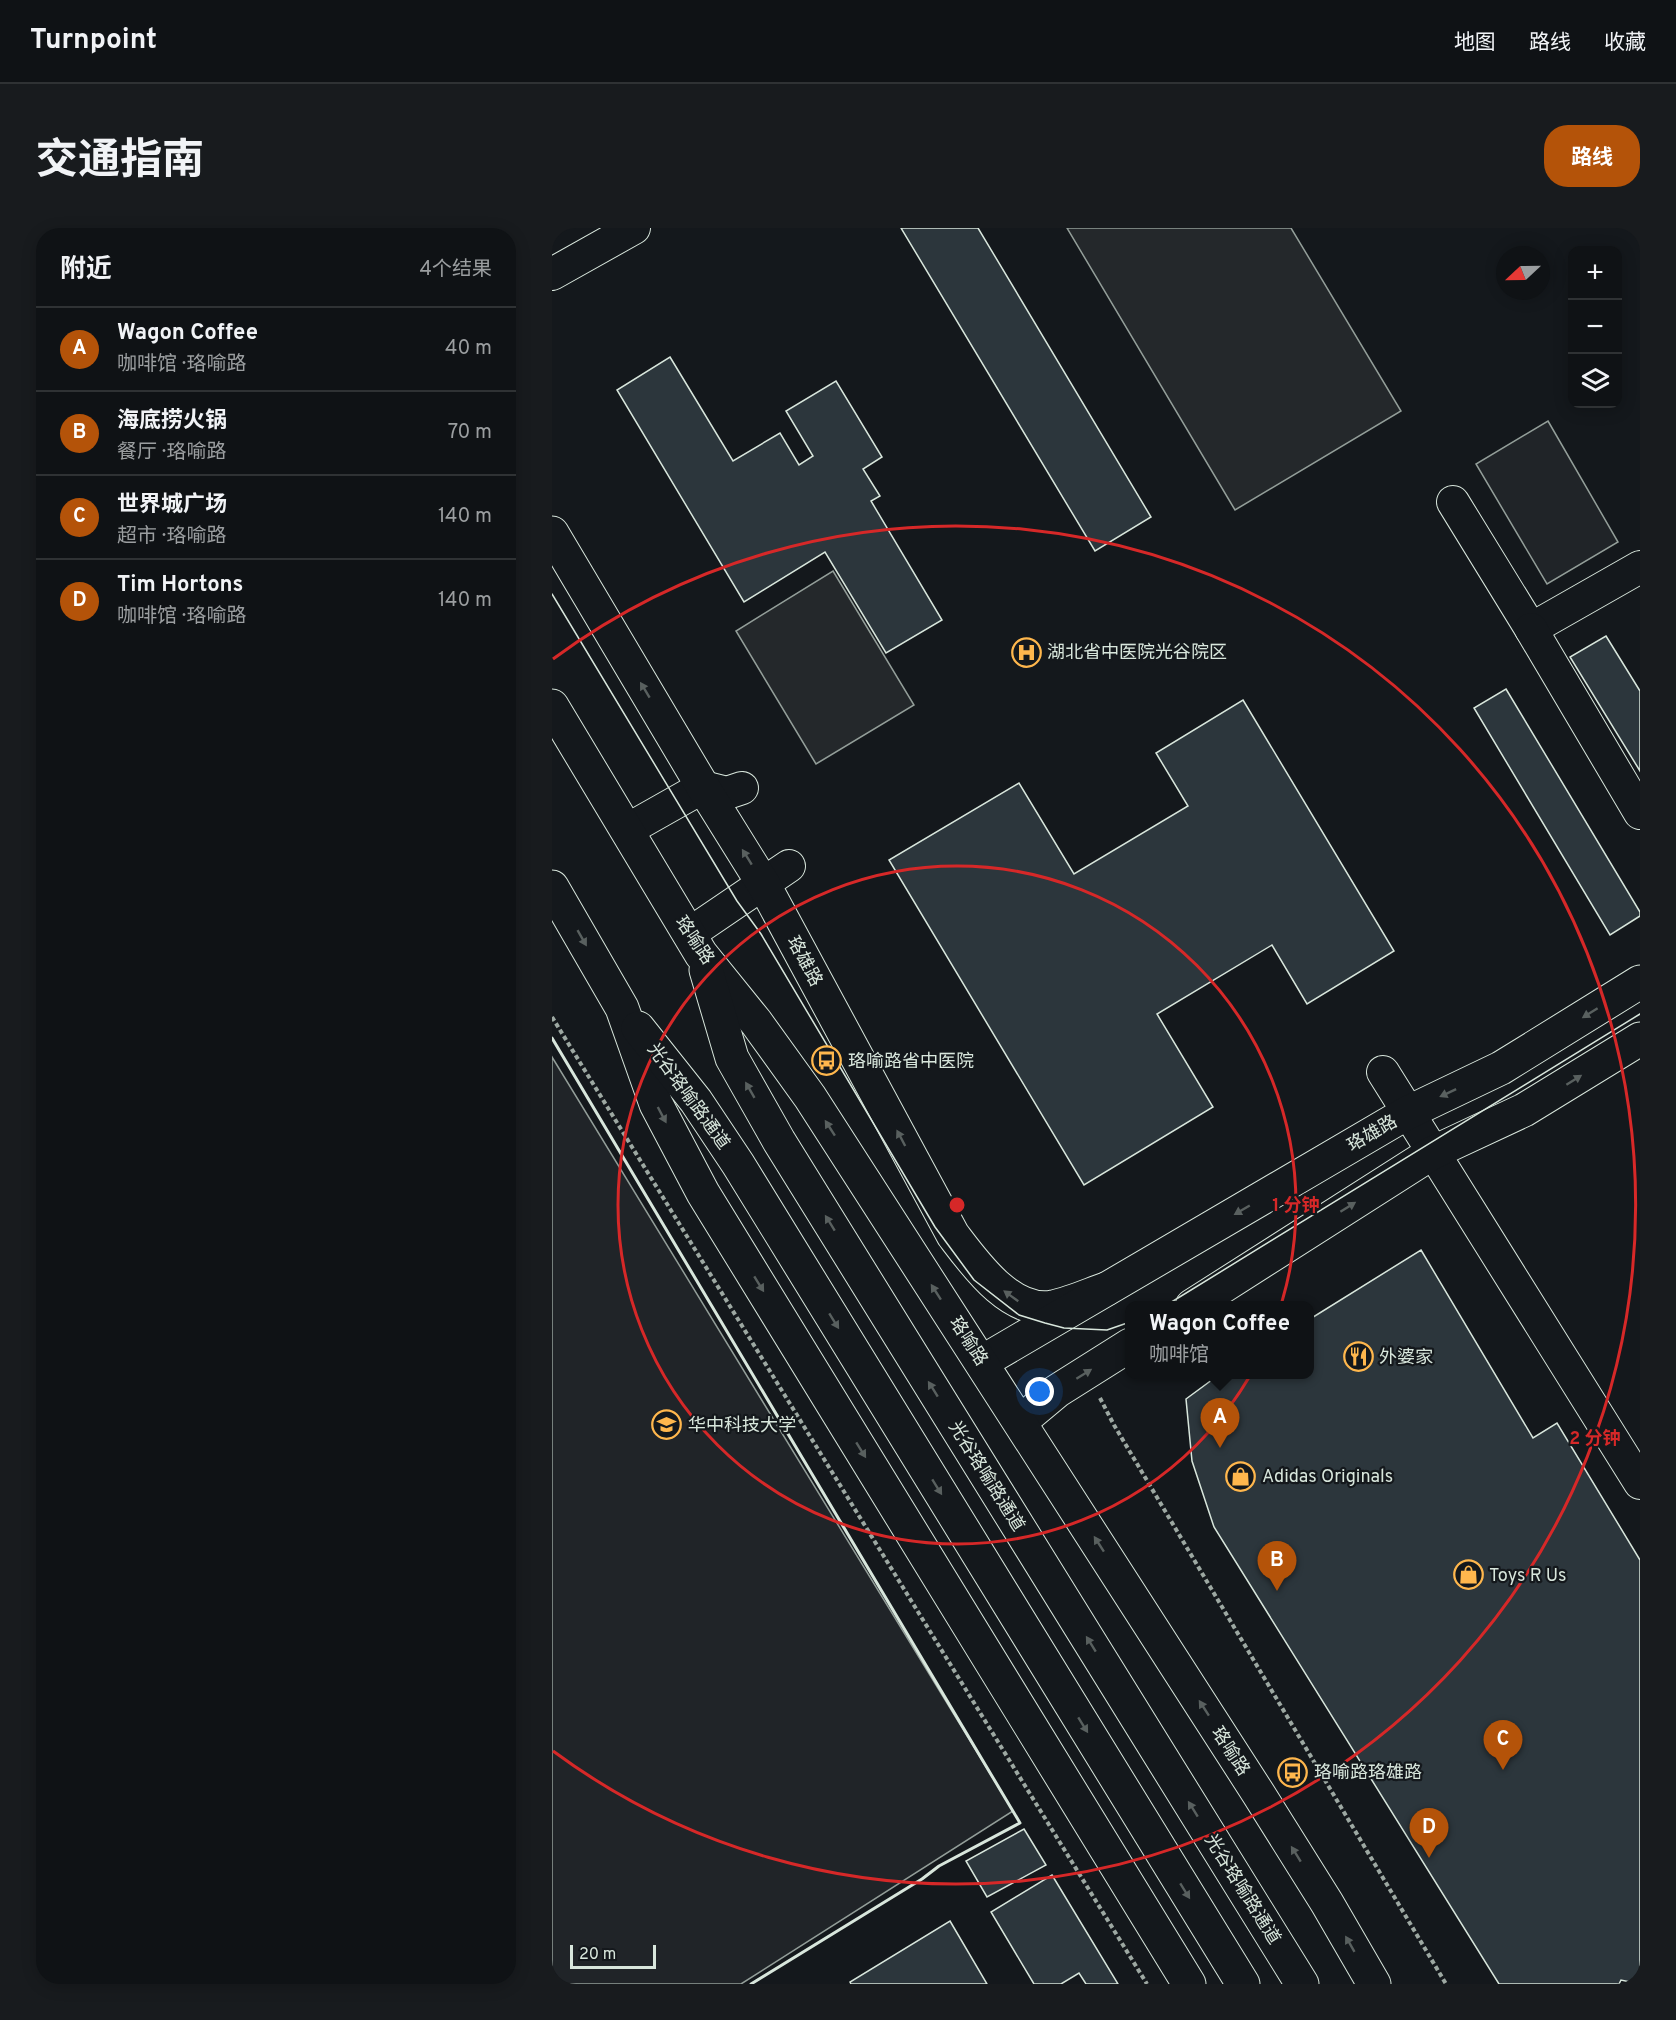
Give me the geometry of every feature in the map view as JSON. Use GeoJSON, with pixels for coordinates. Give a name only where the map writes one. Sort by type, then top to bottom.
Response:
{"type":"FeatureCollection","features":[{"type":"Feature","properties":{"kind":"main road","name":"珞雄路"},"geometry":{"type":"LineString","coordinates":[[552,533],[703,787],[777,876],[953,1235],[982,1272],[1017,1301],[1037,1307],[1053,1307],[1106,1289]]}},
{"type":"Feature","properties":{"kind":"main road","name":"珞喻路"},"geometry":{"type":"LineString","coordinates":[[552,706],[695,944],[756,1022],[810,1097],[1021,1421],[1258,1793],[1374,1984]]}},
{"type":"Feature","properties":{"kind":"main road"},"geometry":{"type":"LineString","coordinates":[[552,887],[622,1008],[656,1104],[703,1193],[1189,1984]]}},
{"type":"Feature","properties":{"kind":"main road","name":"光谷珞喻路通道"},"geometry":{"type":"LineString","coordinates":[[695,944],[732,1058],[779,1141],[1302,1984]]}},
{"type":"Feature","properties":{"kind":"main road","name":"珞雄路"},"geometry":{"type":"LineString","coordinates":[[982,1362],[1407,1113],[1501,1068],[1640,982]]}},
{"type":"Feature","properties":{"kind":"main road","name":"光谷珞喻路通道"},"geometry":{"type":"LineString","coordinates":[[622,1008],[696,1101],[738,1164],[1243,1984]]}},
{"type":"Feature","properties":{"kind":"main road"},"geometry":{"type":"LineString","coordinates":[[1198,1301],[1432,1153],[1524,1110],[1640,1039]]}},
{"type":"Feature","properties":{"kind":"main road"},"geometry":{"type":"LineString","coordinates":[[1021,1421],[1057,1391],[1125,1348]]}},
{"type":"Feature","properties":{"kind":"street"},"geometry":{"type":"LineString","coordinates":[[552,274],[634,228]]}},
{"type":"Feature","properties":{"kind":"street"},"geometry":{"type":"LineString","coordinates":[[1453,502],[1640,813]]}},
{"type":"Feature","properties":{"kind":"street"},"geometry":{"type":"LineString","coordinates":[[1531,629],[1636,579]]}},
{"type":"Feature","properties":{"kind":"street"},"geometry":{"type":"LineString","coordinates":[[627,831],[703,787],[727,793],[742,788]]}},
{"type":"Feature","properties":{"kind":"street"},"geometry":{"type":"LineString","coordinates":[[695,944],[777,876]]}},
{"type":"Feature","properties":{"kind":"street"},"geometry":{"type":"LineString","coordinates":[[1383,1072],[1640,1483]]}},
{"type":"Feature","properties":{"kind":"path"},"geometry":{"type":"LineString","coordinates":[[552,1017],[1147,1984]]}},
{"type":"Feature","properties":{"kind":"path"},"geometry":{"type":"LineString","coordinates":[[1087,1372],[1114,1425],[1446,1984]]}},
{"type":"Feature","properties":{"kind":"shaded area"},"geometry":{"type":"Polygon","coordinates":[[[1067,228],[1291,228],[1401,411],[1235,510],[1067,228]]]}},
{"type":"Feature","properties":{"kind":"shaded area"},"geometry":{"type":"Polygon","coordinates":[[[1548,421],[1618,542],[1547,584],[1476,464],[1548,421]]]}},
{"type":"Feature","properties":{"kind":"shaded area"},"geometry":{"type":"Polygon","coordinates":[[[833,571],[914,705],[816,764],[736,631],[833,571]]]}},
{"type":"Feature","properties":{"kind":"shaded area","name":"华中科技大学"},"geometry":{"type":"Polygon","coordinates":[[[552,1057],[1013,1811],[741,1984],[552,1984],[552,1057]]]}},
{"type":"Feature","properties":{"kind":"building"},"geometry":{"type":"Polygon","coordinates":[[[901,228],[978,228],[1151,517],[1095,551],[901,228]]]}},
{"type":"Feature","properties":{"kind":"building"},"geometry":{"type":"Polygon","coordinates":[[[670,357],[733,461],[780,433],[799,465],[813,456],[786,411],[836,381],[882,457],[863,469],[880,496],[871,501],[942,620],[886,653],[825,552],[744,602],[617,390],[670,357]]]}},
{"type":"Feature","properties":{"kind":"building"},"geometry":{"type":"Polygon","coordinates":[[[1606,636],[1640,691],[1640,771],[1570,657],[1606,636]]]}},
{"type":"Feature","properties":{"kind":"building"},"geometry":{"type":"Polygon","coordinates":[[[1506,689],[1640,912],[1640,916],[1610,935],[1474,708],[1506,689]]]}},
{"type":"Feature","properties":{"kind":"building"},"geometry":{"type":"Polygon","coordinates":[[[1243,700],[1394,951],[1307,1004],[1272,945],[1157,1014],[1213,1107],[1084,1185],[889,860],[1019,783],[1074,874],[1188,806],[1156,753],[1243,700]]]}},
{"type":"Feature","properties":{"kind":"building"},"geometry":{"type":"Polygon","coordinates":[[[1421,1250],[1533,1438],[1557,1423],[1640,1560],[1640,1984],[1621,1980],[1619,1984],[1499,1984],[1214,1527],[1192,1461],[1186,1399],[1213,1379],[1314,1379],[1314,1317],[1421,1250]]]}},
{"type":"Feature","properties":{"kind":"building"},"geometry":{"type":"Polygon","coordinates":[[[1024,1829],[1046,1865],[987,1897],[966,1861],[1024,1829]]]}},
{"type":"Feature","properties":{"kind":"building"},"geometry":{"type":"Polygon","coordinates":[[[1052,1875],[1118,1984],[1086,1984],[1079,1973],[1061,1984],[1034,1984],[991,1912],[1052,1875]]]}},
{"type":"Feature","properties":{"kind":"building"},"geometry":{"type":"Polygon","coordinates":[[[950,1921],[987,1984],[851,1984],[850,1982],[950,1921]]]}},
{"type":"Feature","properties":{"kind":"tram line"},"geometry":{"type":"LineString","coordinates":[[552,594],[737,901],[761,934],[935,1227],[974,1280],[1019,1315],[1045,1323],[1064,1328],[1107,1330],[1125,1324]]}},
{"type":"Feature","properties":{"kind":"tram line"},"geometry":{"type":"LineString","coordinates":[[1173,1301],[1640,1014]]}},
{"type":"Feature","properties":{"kind":"wall"},"geometry":{"type":"LineString","coordinates":[[552,1038],[1020,1823],[939,1866],[922,1879],[751,1984]]}},
{"type":"Feature","properties":{"kind":"place","name":"湖北省中医院光谷院区"},"geometry":{"type":"Point","coordinates":[1026,652]}},
{"type":"Feature","properties":{"kind":"place","name":"珞喻路省中医院"},"geometry":{"type":"Point","coordinates":[827,1061]}},
{"type":"Feature","properties":{"kind":"place","name":"外婆家"},"geometry":{"type":"Point","coordinates":[1358,1357]}},
{"type":"Feature","properties":{"kind":"place","name":"华中科技大学"},"geometry":{"type":"Point","coordinates":[667,1425]}},
{"type":"Feature","properties":{"kind":"place","name":"Wagon Coffee"},"geometry":{"type":"Point","coordinates":[1220,1448]}},
{"type":"Feature","properties":{"kind":"place","name":"Adidas Originals"},"geometry":{"type":"Point","coordinates":[1241,1476]}},
{"type":"Feature","properties":{"kind":"place","name":"Toys R Us"},"geometry":{"type":"Point","coordinates":[1468,1575]}},
{"type":"Feature","properties":{"kind":"place","name":"海底捞火锅"},"geometry":{"type":"Point","coordinates":[1277,1591]}},
{"type":"Feature","properties":{"kind":"place","name":"世界城广场"},"geometry":{"type":"Point","coordinates":[1503,1770]}},
{"type":"Feature","properties":{"kind":"place","name":"珞喻路珞雄路"},"geometry":{"type":"Point","coordinates":[1293,1772]}},
{"type":"Feature","properties":{"kind":"place","name":"Tim Hortons"},"geometry":{"type":"Point","coordinates":[1429,1858]}}]}
